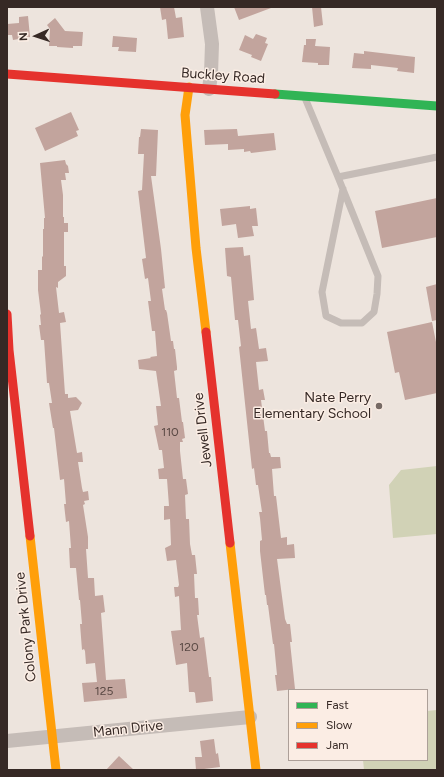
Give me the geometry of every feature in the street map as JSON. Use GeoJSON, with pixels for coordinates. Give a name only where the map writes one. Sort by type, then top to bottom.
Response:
{"type":"FeatureCollection","features":[{"type":"Feature","properties":{"kind":"street"},"geometry":{"type":"LineString","coordinates":[[207,7],[212,44],[209,89]]}},
{"type":"Feature","properties":{"kind":"street","name":"Buckley Road"},"geometry":{"type":"LineString","coordinates":[[7,74],[437,106]]}},
{"type":"Feature","properties":{"kind":"street","name":"Jewell Drive"},"geometry":{"type":"LineString","coordinates":[[189,87],[185,115],[196,248],[256,770]]}},
{"type":"Feature","properties":{"kind":"street","name":"Colony Park Drive"},"geometry":{"type":"LineString","coordinates":[[7,314],[9,350],[56,770]]}},
{"type":"Feature","properties":{"kind":"street","name":"Mann Drive"},"geometry":{"type":"LineString","coordinates":[[7,741],[250,717]]}},
{"type":"Feature","properties":{"kind":"lane"},"geometry":{"type":"LineString","coordinates":[[304,96],[338,176],[378,276],[374,312],[362,323],[341,323],[326,316],[322,292],[343,189]]}},
{"type":"Feature","properties":{"kind":"lane"},"geometry":{"type":"LineString","coordinates":[[338,176],[437,157]]}},
{"type":"Feature","properties":{"kind":"green space"},"geometry":{"type":"Polygon","coordinates":[[[437,466],[437,534],[393,538],[389,485],[401,470],[437,466]]]}},
{"type":"Feature","properties":{"kind":"green space"},"geometry":{"type":"Polygon","coordinates":[[[437,710],[437,770],[364,770],[363,761],[428,761],[428,711],[437,710]]]}},
{"type":"Feature","properties":{"kind":"building"},"geometry":{"type":"Polygon","coordinates":[[[160,7],[174,7],[176,18],[182,17],[184,37],[168,39],[166,19],[162,20],[160,7]]]}},
{"type":"Feature","properties":{"kind":"building"},"geometry":{"type":"Polygon","coordinates":[[[234,7],[271,7],[271,8],[239,20],[234,7]]]}},
{"type":"Feature","properties":{"kind":"building"},"geometry":{"type":"Polygon","coordinates":[[[312,7],[321,7],[323,25],[314,27],[312,7]]]}},
{"type":"Feature","properties":{"kind":"building"},"geometry":{"type":"Polygon","coordinates":[[[28,16],[30,37],[13,40],[12,35],[7,35],[7,24],[19,23],[19,17],[28,16]]]}},
{"type":"Feature","properties":{"kind":"building"},"geometry":{"type":"Polygon","coordinates":[[[55,18],[65,31],[83,32],[82,46],[73,46],[73,48],[49,46],[50,29],[47,25],[55,18]]]}},
{"type":"Feature","properties":{"kind":"building"},"geometry":{"type":"Polygon","coordinates":[[[256,34],[267,38],[265,43],[268,44],[261,61],[251,57],[252,55],[239,50],[245,35],[253,39],[256,34]]]}},
{"type":"Feature","properties":{"kind":"building"},"geometry":{"type":"Polygon","coordinates":[[[113,36],[137,38],[136,52],[118,51],[119,47],[112,47],[113,36]]]}},
{"type":"Feature","properties":{"kind":"building"},"geometry":{"type":"Polygon","coordinates":[[[306,39],[316,39],[315,46],[330,47],[329,65],[318,65],[318,63],[302,62],[306,39]]]}},
{"type":"Feature","properties":{"kind":"building"},"geometry":{"type":"Polygon","coordinates":[[[364,51],[415,57],[414,73],[397,71],[398,68],[371,65],[371,69],[352,68],[354,53],[364,54],[364,51]]]}},
{"type":"Feature","properties":{"kind":"building"},"geometry":{"type":"Polygon","coordinates":[[[71,112],[79,130],[76,131],[78,136],[45,151],[35,128],[71,112]]]}},
{"type":"Feature","properties":{"kind":"building"},"geometry":{"type":"Polygon","coordinates":[[[141,129],[158,130],[156,176],[151,176],[165,288],[162,289],[171,341],[173,341],[175,349],[177,370],[174,371],[177,398],[179,398],[185,438],[182,439],[183,442],[180,442],[180,451],[183,479],[186,479],[188,494],[185,495],[186,519],[189,519],[190,544],[192,555],[195,555],[197,574],[194,574],[195,598],[198,598],[199,615],[197,615],[200,638],[204,637],[209,677],[211,677],[213,701],[196,703],[195,693],[189,692],[187,663],[176,665],[171,631],[181,630],[179,596],[175,597],[174,587],[178,587],[179,585],[176,560],[167,561],[165,548],[171,545],[170,519],[164,520],[164,506],[169,506],[167,479],[159,479],[158,469],[164,468],[162,450],[159,450],[154,426],[158,425],[156,406],[161,406],[156,371],[139,369],[138,360],[157,356],[155,331],[152,331],[148,301],[151,301],[148,278],[145,279],[142,259],[146,258],[138,191],[142,190],[144,154],[138,154],[141,129]]]}},
{"type":"Feature","properties":{"kind":"building"},"geometry":{"type":"Polygon","coordinates":[[[237,129],[238,136],[274,133],[276,150],[251,153],[250,151],[244,152],[244,149],[228,150],[228,144],[205,145],[204,130],[237,129]]]}},
{"type":"Feature","properties":{"kind":"building"},"geometry":{"type":"Polygon","coordinates":[[[65,160],[69,173],[65,173],[66,180],[61,180],[63,217],[64,223],[68,223],[68,232],[64,232],[64,266],[66,266],[66,276],[58,282],[58,288],[56,287],[59,313],[64,312],[66,322],[60,323],[65,394],[68,394],[68,398],[76,397],[82,403],[78,410],[70,411],[77,453],[82,452],[83,462],[78,462],[82,488],[83,492],[88,491],[89,500],[84,501],[85,504],[83,505],[88,537],[88,549],[86,549],[88,578],[94,578],[95,596],[103,595],[105,612],[101,613],[106,680],[125,679],[127,698],[84,702],[82,683],[97,682],[95,663],[86,664],[85,651],[84,649],[82,650],[80,624],[82,624],[76,568],[70,568],[69,548],[71,548],[69,521],[66,522],[64,504],[66,504],[64,479],[60,480],[54,428],[49,403],[52,403],[49,383],[47,383],[44,340],[41,340],[39,325],[41,325],[41,314],[38,290],[38,270],[42,270],[43,229],[45,218],[40,163],[65,160]]]}},
{"type":"Feature","properties":{"kind":"building"},"geometry":{"type":"Polygon","coordinates":[[[437,198],[437,237],[382,248],[375,211],[437,198]]]}},
{"type":"Feature","properties":{"kind":"building"},"geometry":{"type":"Polygon","coordinates":[[[250,206],[250,209],[256,208],[258,226],[252,226],[254,236],[238,238],[236,224],[222,226],[220,209],[250,206]]]}},
{"type":"Feature","properties":{"kind":"building"},"geometry":{"type":"Polygon","coordinates":[[[243,247],[244,256],[250,255],[254,300],[248,301],[251,329],[256,328],[259,349],[266,348],[268,361],[256,362],[259,390],[263,389],[265,400],[261,400],[265,431],[267,431],[269,453],[271,457],[280,457],[281,468],[272,469],[274,496],[276,496],[281,538],[287,537],[287,545],[294,544],[295,558],[277,559],[285,619],[287,624],[290,624],[292,642],[290,642],[295,689],[277,691],[274,644],[265,595],[260,551],[260,541],[262,540],[259,512],[262,512],[254,468],[252,469],[239,347],[241,346],[238,320],[235,320],[231,277],[227,276],[225,248],[243,247]]]}},
{"type":"Feature","properties":{"kind":"building"},"geometry":{"type":"Polygon","coordinates":[[[437,284],[437,320],[432,321],[426,287],[437,284]]]}},
{"type":"Feature","properties":{"kind":"building"},"geometry":{"type":"Polygon","coordinates":[[[432,322],[437,347],[437,393],[405,400],[399,372],[395,373],[387,332],[432,322]]]}},
{"type":"Feature","properties":{"kind":"building"},"geometry":{"type":"Polygon","coordinates":[[[214,739],[220,767],[196,770],[195,757],[202,757],[200,741],[214,739]]]}},
{"type":"Feature","properties":{"kind":"building"},"geometry":{"type":"Polygon","coordinates":[[[119,756],[134,770],[106,770],[119,756]]]}},
{"type":"Feature","properties":{"kind":"traffic: fast"},"geometry":{"type":"LineString","coordinates":[[275,94],[437,106]]}},
{"type":"Feature","properties":{"kind":"traffic: slow"},"geometry":{"type":"LineString","coordinates":[[189,87],[185,115],[196,248],[206,332]]}},
{"type":"Feature","properties":{"kind":"traffic: slow"},"geometry":{"type":"LineString","coordinates":[[30,536],[56,770]]}},
{"type":"Feature","properties":{"kind":"traffic: slow"},"geometry":{"type":"LineString","coordinates":[[230,543],[256,770]]}},
{"type":"Feature","properties":{"kind":"traffic: jam"},"geometry":{"type":"LineString","coordinates":[[7,74],[275,94]]}},
{"type":"Feature","properties":{"kind":"traffic: jam"},"geometry":{"type":"LineString","coordinates":[[7,314],[9,350],[30,536]]}},
{"type":"Feature","properties":{"kind":"traffic: jam"},"geometry":{"type":"LineString","coordinates":[[206,332],[230,543]]}},
{"type":"Feature","properties":{"kind":"place","name":"Nate Perry Elementary School"},"geometry":{"type":"Point","coordinates":[379,406]}}]}
